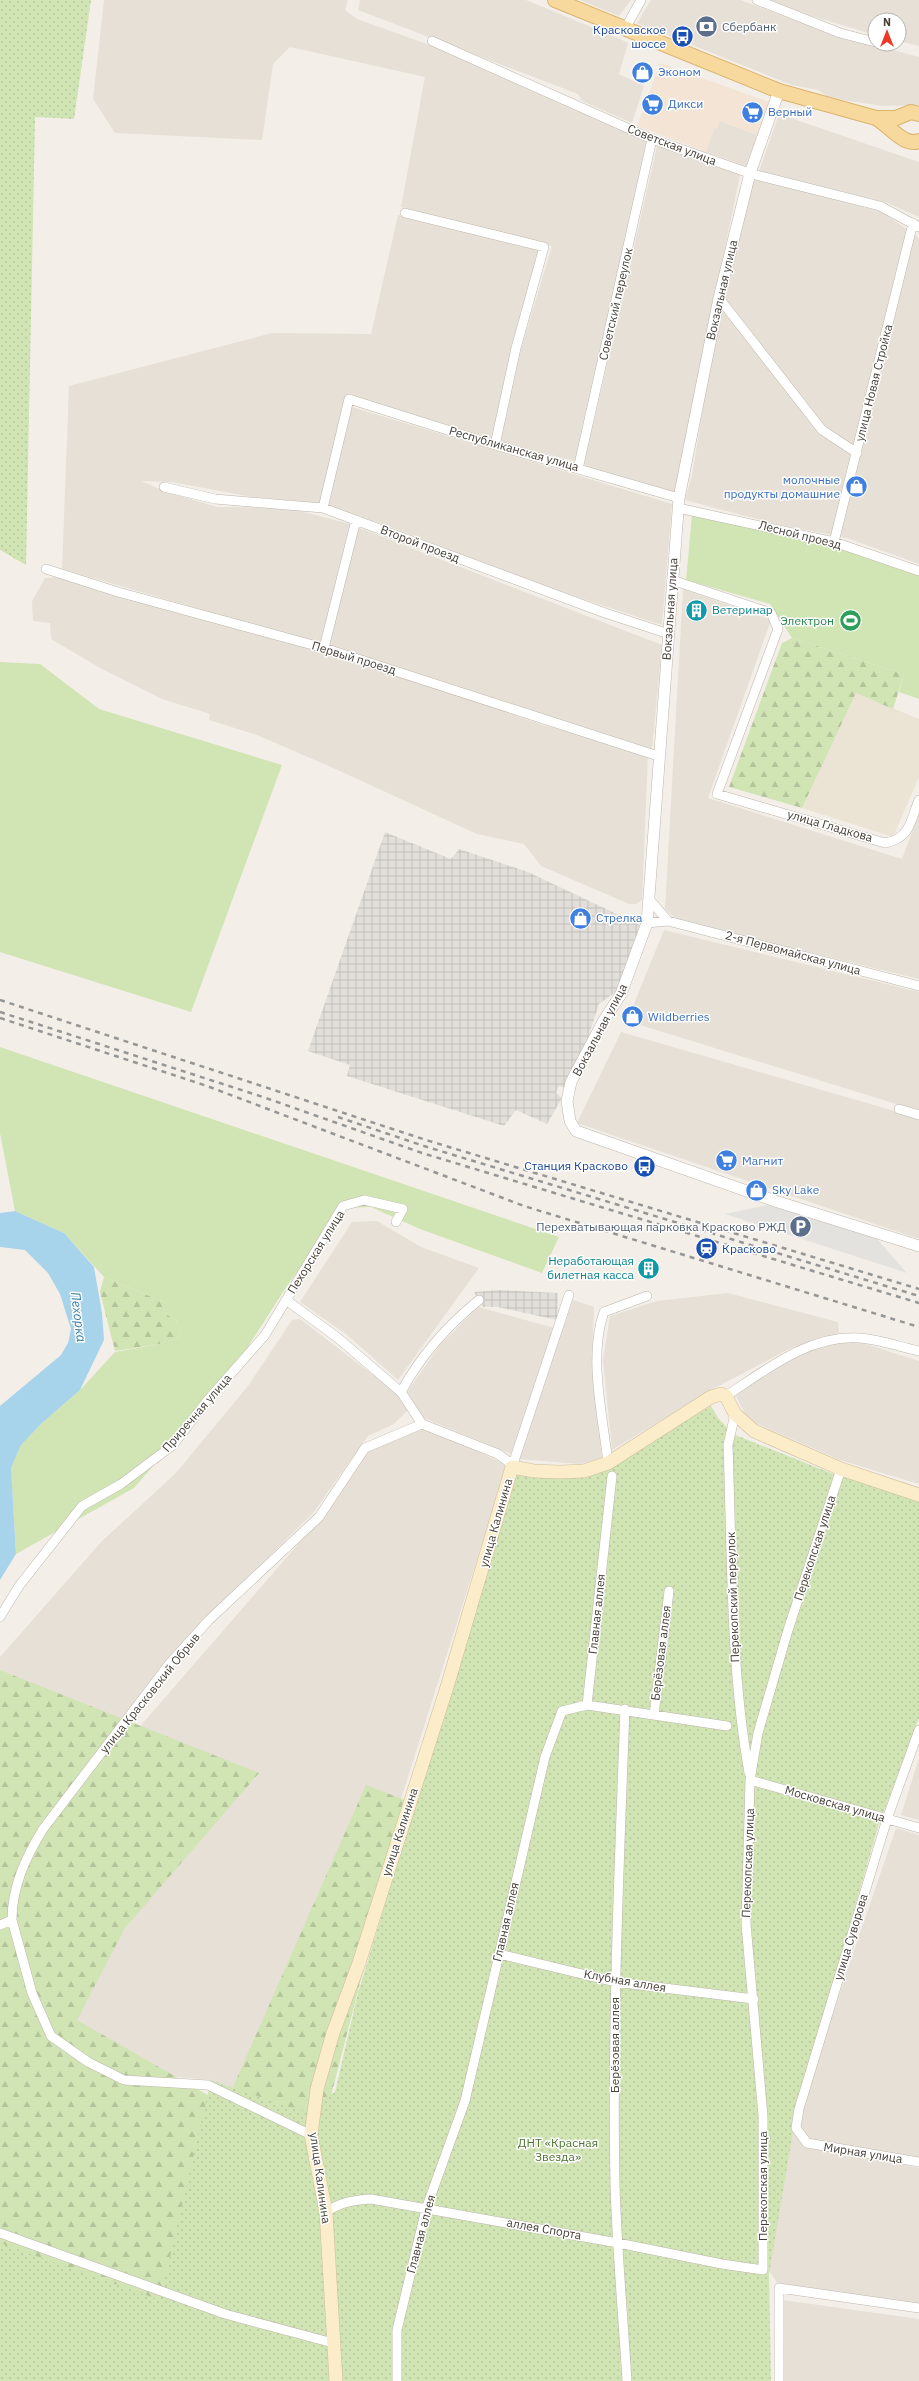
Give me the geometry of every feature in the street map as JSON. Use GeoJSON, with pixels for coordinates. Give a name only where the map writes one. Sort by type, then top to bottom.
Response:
{"type":"FeatureCollection","features":[{"type":"Feature","properties":{"kind":"main road"},"geometry":{"type":"LineString","coordinates":[[555,0],[779,91],[876,118],[886,119],[902,116],[911,112],[919,114]]}},
{"type":"Feature","properties":{"kind":"main road"},"geometry":{"type":"LineString","coordinates":[[899,136],[897,125],[902,116]]}},
{"type":"Feature","properties":{"kind":"main road"},"geometry":{"type":"LineString","coordinates":[[876,118],[888,125],[907,142],[919,141]]}},
{"type":"Feature","properties":{"kind":"main road"},"geometry":{"type":"LineString","coordinates":[[512,1467],[560,1472],[584,1471],[608,1463],[711,1398],[721,1394],[726,1396],[735,1414],[754,1431],[841,1469],[919,1494]]}},
{"type":"Feature","properties":{"kind":"main road","name":"улица Калинина"},"geometry":{"type":"LineString","coordinates":[[336,2381],[326,2212],[311,2135],[318,2089],[333,2033],[359,1963],[447,1687],[512,1467]]}},
{"type":"Feature","properties":{"kind":"street"},"geometry":{"type":"LineString","coordinates":[[625,29],[641,0]]}},
{"type":"Feature","properties":{"kind":"street"},"geometry":{"type":"LineString","coordinates":[[757,0],[840,32],[867,40]]}},
{"type":"Feature","properties":{"kind":"street","name":"Советская улица"},"geometry":{"type":"LineString","coordinates":[[432,41],[652,139],[750,173],[880,206],[916,225]]}},
{"type":"Feature","properties":{"kind":"street","name":"Вокзальная улица"},"geometry":{"type":"LineString","coordinates":[[779,91],[750,173],[719,298],[678,503],[669,634],[658,756],[647,923],[621,994],[604,1020],[571,1082],[567,1102],[570,1122],[576,1131],[775,1201],[919,1246]]}},
{"type":"Feature","properties":{"kind":"street","name":"Советский переулок"},"geometry":{"type":"LineString","coordinates":[[578,468],[652,139]]}},
{"type":"Feature","properties":{"kind":"street"},"geometry":{"type":"LineString","coordinates":[[405,212],[544,247],[516,348],[495,445]]}},
{"type":"Feature","properties":{"kind":"street","name":"улица Новая Стройка"},"geometry":{"type":"LineString","coordinates":[[834,542],[916,225]]}},
{"type":"Feature","properties":{"kind":"street"},"geometry":{"type":"LineString","coordinates":[[719,298],[822,430],[857,453]]}},
{"type":"Feature","properties":{"kind":"street","name":"Республиканская улица"},"geometry":{"type":"LineString","coordinates":[[323,508],[349,399],[495,445],[578,468],[678,503]]}},
{"type":"Feature","properties":{"kind":"street","name":"Второй проезд"},"geometry":{"type":"LineString","coordinates":[[164,487],[215,500],[323,508],[605,613],[669,634]]}},
{"type":"Feature","properties":{"kind":"street","name":"Лесной проезд"},"geometry":{"type":"LineString","coordinates":[[678,503],[834,542],[919,571]]}},
{"type":"Feature","properties":{"kind":"street"},"geometry":{"type":"LineString","coordinates":[[324,648],[356,520]]}},
{"type":"Feature","properties":{"kind":"street","name":"Первый проезд"},"geometry":{"type":"LineString","coordinates":[[46,569],[118,592],[324,648],[658,756]]}},
{"type":"Feature","properties":{"kind":"street","name":"улица Гладкова"},"geometry":{"type":"LineString","coordinates":[[672,580],[771,613],[778,629],[716,794],[885,843],[898,841],[905,834],[919,800]]}},
{"type":"Feature","properties":{"kind":"street"},"geometry":{"type":"LineString","coordinates":[[649,900],[668,921]]}},
{"type":"Feature","properties":{"kind":"street","name":"2-я Первомайская улица"},"geometry":{"type":"LineString","coordinates":[[647,923],[668,921],[919,986]]}},
{"type":"Feature","properties":{"kind":"street"},"geometry":{"type":"LineString","coordinates":[[900,1109],[919,1115]]}},
{"type":"Feature","properties":{"kind":"street","name":"Пехорская улица"},"geometry":{"type":"LineString","coordinates":[[286,1300],[328,1234],[343,1206],[364,1200],[403,1209],[396,1222]]}},
{"type":"Feature","properties":{"kind":"street","name":"улица Калинина"},"geometry":{"type":"LineString","coordinates":[[512,1467],[569,1295]]}},
{"type":"Feature","properties":{"kind":"street"},"geometry":{"type":"LineString","coordinates":[[608,1463],[597,1358],[601,1320],[604,1312],[647,1296]]}},
{"type":"Feature","properties":{"kind":"street"},"geometry":{"type":"LineString","coordinates":[[286,1300],[338,1338],[401,1392],[422,1424],[498,1454],[509,1462],[512,1467]]}},
{"type":"Feature","properties":{"kind":"street","name":"Приречная улица"},"geometry":{"type":"LineString","coordinates":[[0,1617],[19,1586],[82,1506],[121,1484],[173,1444],[207,1401],[266,1335],[286,1300]]}},
{"type":"Feature","properties":{"kind":"street"},"geometry":{"type":"LineString","coordinates":[[401,1392],[426,1354],[465,1311],[479,1300]]}},
{"type":"Feature","properties":{"kind":"street"},"geometry":{"type":"LineString","coordinates":[[726,1396],[791,1354],[830,1340],[859,1338],[919,1351]]}},
{"type":"Feature","properties":{"kind":"street","name":"Перекопский переулок"},"geometry":{"type":"LineString","coordinates":[[735,1414],[728,1445],[736,1682],[741,1728],[750,1780]]}},
{"type":"Feature","properties":{"kind":"street","name":"улица Красковский Обрыв"},"geometry":{"type":"LineString","coordinates":[[311,2135],[208,2085],[124,2080],[88,2062],[51,2036],[32,1992],[12,1920],[17,1884],[28,1853],[43,1829],[170,1663],[209,1620],[320,1517],[365,1448],[422,1424]]}},
{"type":"Feature","properties":{"kind":"street","name":"Перекопская улица"},"geometry":{"type":"LineString","coordinates":[[763,2270],[763,2116],[754,1999],[746,1924],[750,1780],[758,1733],[788,1630],[841,1469]]}},
{"type":"Feature","properties":{"kind":"street","name":"Главная аллея"},"geometry":{"type":"LineString","coordinates":[[397,2381],[397,2330],[426,2209],[465,2101],[545,1757],[562,1711],[587,1705],[612,1476]]}},
{"type":"Feature","properties":{"kind":"street","name":"Берёзовая аллея"},"geometry":{"type":"LineString","coordinates":[[654,1715],[669,1591]]}},
{"type":"Feature","properties":{"kind":"street"},"geometry":{"type":"LineString","coordinates":[[587,1705],[625,1709],[727,1726]]}},
{"type":"Feature","properties":{"kind":"street","name":"Берёзовая аллея"},"geometry":{"type":"LineString","coordinates":[[625,1709],[615,1982],[614,2125],[618,2243],[627,2381]]}},
{"type":"Feature","properties":{"kind":"street","name":"улица Суворова"},"geometry":{"type":"LineString","coordinates":[[807,2143],[796,2128],[799,2109],[887,1818],[919,1730]]}},
{"type":"Feature","properties":{"kind":"street","name":"Московская улица"},"geometry":{"type":"LineString","coordinates":[[750,1780],[919,1828]]}},
{"type":"Feature","properties":{"kind":"street"},"geometry":{"type":"LineString","coordinates":[[0,1925],[12,1920]]}},
{"type":"Feature","properties":{"kind":"street","name":"Клубная аллея"},"geometry":{"type":"LineString","coordinates":[[499,1954],[615,1982],[754,1999]]}},
{"type":"Feature","properties":{"kind":"street","name":"Мирная улица"},"geometry":{"type":"LineString","coordinates":[[807,2143],[919,2162]]}},
{"type":"Feature","properties":{"kind":"street","name":"аллея Спорта"},"geometry":{"type":"LineString","coordinates":[[326,2212],[338,2204],[360,2199],[371,2199],[618,2243],[722,2264],[763,2270]]}},
{"type":"Feature","properties":{"kind":"street"},"geometry":{"type":"LineString","coordinates":[[0,2233],[225,2314],[333,2342]]}},
{"type":"Feature","properties":{"kind":"street"},"geometry":{"type":"LineString","coordinates":[[779,2381],[779,2288],[919,2308]]}},
{"type":"Feature","properties":{"kind":"shaded area"},"geometry":{"type":"Polygon","coordinates":[[[104,0],[348,0],[345,10],[357,19],[452,53],[650,141],[578,462],[499,442],[511,382],[552,246],[401,207],[425,77],[290,47],[273,64],[262,140],[115,133],[93,99],[104,0]]]}},
{"type":"Feature","properties":{"kind":"shaded area"},"geometry":{"type":"Polygon","coordinates":[[[360,0],[526,0],[618,38],[628,43],[619,74],[644,86],[632,123],[582,101],[578,94],[358,10],[360,0]]]}},
{"type":"Feature","properties":{"kind":"shaded area"},"geometry":{"type":"Polygon","coordinates":[[[580,0],[631,0],[619,16],[580,0]]]}},
{"type":"Feature","properties":{"kind":"shaded area"},"geometry":{"type":"Polygon","coordinates":[[[651,0],[740,0],[842,37],[867,43],[867,52],[900,52],[919,57],[919,105],[883,106],[827,96],[818,90],[792,85],[637,23],[651,0]]]}},
{"type":"Feature","properties":{"kind":"shaded area"},"geometry":{"type":"Polygon","coordinates":[[[768,0],[919,0],[919,46],[907,43],[907,12],[867,12],[867,33],[812,16],[768,0]]]}},
{"type":"Feature","properties":{"kind":"shaded area"},"geometry":{"type":"Polygon","coordinates":[[[660,63],[769,102],[757,135],[720,121],[717,129],[714,128],[706,152],[637,126],[660,63]]]}},
{"type":"Feature","properties":{"kind":"shaded area"},"geometry":{"type":"Polygon","coordinates":[[[779,114],[919,162],[919,217],[885,202],[759,171],[779,114]]]}},
{"type":"Feature","properties":{"kind":"shaded area"},"geometry":{"type":"Polygon","coordinates":[[[720,121],[757,135],[746,166],[706,152],[714,128],[720,121]]]}},
{"type":"Feature","properties":{"kind":"shaded area"},"geometry":{"type":"Polygon","coordinates":[[[657,146],[740,175],[674,497],[580,471],[593,426],[657,146]]]}},
{"type":"Feature","properties":{"kind":"shaded area"},"geometry":{"type":"Polygon","coordinates":[[[751,178],[882,212],[919,238],[919,564],[847,538],[776,524],[685,500],[692,475],[714,340],[751,178]]]}},
{"type":"Feature","properties":{"kind":"shaded area"},"geometry":{"type":"Polygon","coordinates":[[[398,215],[540,250],[492,438],[346,395],[321,503],[252,497],[172,482],[141,481],[164,491],[217,507],[288,508],[350,524],[320,644],[62,569],[69,386],[272,333],[371,334],[398,215]]]}},
{"type":"Feature","properties":{"kind":"shaded area"},"geometry":{"type":"Polygon","coordinates":[[[352,407],[672,504],[662,625],[535,583],[388,526],[328,506],[352,407]]]}},
{"type":"Feature","properties":{"kind":"shaded area"},"geometry":{"type":"Polygon","coordinates":[[[357,527],[662,645],[652,749],[329,647],[357,527]]]}},
{"type":"Feature","properties":{"kind":"shaded area"},"geometry":{"type":"Polygon","coordinates":[[[63,577],[330,652],[543,725],[598,739],[648,755],[642,900],[636,904],[629,904],[541,866],[524,844],[477,834],[257,735],[209,720],[210,714],[162,699],[102,669],[51,639],[50,623],[33,621],[32,601],[45,578],[63,577]]]}},
{"type":"Feature","properties":{"kind":"shaded area"},"geometry":{"type":"Polygon","coordinates":[[[683,589],[771,620],[708,798],[902,859],[919,814],[919,979],[677,920],[665,909],[683,589]]]}},
{"type":"Feature","properties":{"kind":"shaded area"},"geometry":{"type":"Polygon","coordinates":[[[856,693],[919,719],[919,777],[893,837],[802,808],[856,693]]]}},
{"type":"Feature","properties":{"kind":"shaded area"},"geometry":{"type":"Polygon","coordinates":[[[385,832],[451,859],[459,849],[528,872],[640,925],[621,988],[599,1004],[585,1047],[565,1088],[559,1086],[556,1093],[562,1098],[547,1124],[516,1110],[504,1126],[347,1076],[350,1065],[308,1051],[385,832]]]}},
{"type":"Feature","properties":{"kind":"shaded area"},"geometry":{"type":"Polygon","coordinates":[[[664,930],[919,992],[919,1111],[627,1021],[664,930]]]}},
{"type":"Feature","properties":{"kind":"shaded area"},"geometry":{"type":"Polygon","coordinates":[[[621,1032],[919,1118],[919,1239],[577,1123],[621,1032]]]}},
{"type":"Feature","properties":{"kind":"shaded area","name":"Перехватывающая парковка Красково РЖД"},"geometry":{"type":"Polygon","coordinates":[[[768,1205],[877,1239],[907,1273],[725,1214],[768,1205]]]}},
{"type":"Feature","properties":{"kind":"shaded area"},"geometry":{"type":"Polygon","coordinates":[[[377,1221],[421,1247],[479,1268],[398,1380],[346,1334],[300,1302],[352,1222],[377,1221]]]}},
{"type":"Feature","properties":{"kind":"shaded area"},"geometry":{"type":"Polygon","coordinates":[[[499,1290],[558,1293],[557,1320],[498,1307],[483,1307],[474,1292],[499,1290]]]}},
{"type":"Feature","properties":{"kind":"shaded area"},"geometry":{"type":"Polygon","coordinates":[[[728,1293],[838,1322],[839,1333],[791,1348],[709,1391],[612,1450],[603,1360],[610,1316],[657,1301],[728,1293]]]}},
{"type":"Feature","properties":{"kind":"shaded area"},"geometry":{"type":"Polygon","coordinates":[[[573,1300],[594,1307],[592,1356],[602,1458],[580,1464],[518,1459],[573,1300]]]}},
{"type":"Feature","properties":{"kind":"shaded area"},"geometry":{"type":"Polygon","coordinates":[[[478,1307],[555,1328],[511,1454],[424,1418],[407,1392],[440,1345],[478,1307]]]}},
{"type":"Feature","properties":{"kind":"shaded area"},"geometry":{"type":"Polygon","coordinates":[[[300,1319],[399,1395],[409,1409],[394,1424],[368,1436],[313,1513],[189,1636],[106,1740],[0,2122],[0,1657],[102,1541],[175,1474],[248,1386],[292,1320],[300,1319]]]}},
{"type":"Feature","properties":{"kind":"shaded area"},"geometry":{"type":"Polygon","coordinates":[[[831,1342],[859,1342],[919,1361],[919,1484],[840,1460],[748,1420],[736,1396],[793,1356],[831,1342]]]}},
{"type":"Feature","properties":{"kind":"shaded area"},"geometry":{"type":"Polygon","coordinates":[[[422,1425],[507,1465],[302,2111],[211,2080],[115,2071],[50,2025],[76,1800],[320,1519],[365,1450],[422,1425]]]}},
{"type":"Feature","properties":{"kind":"shaded area"},"geometry":{"type":"Polygon","coordinates":[[[919,1758],[919,1820],[901,1815],[919,1758]]]}},
{"type":"Feature","properties":{"kind":"shaded area"},"geometry":{"type":"Polygon","coordinates":[[[896,1828],[919,1835],[919,2159],[808,2142],[798,2128],[800,2109],[896,1828]]]}},
{"type":"Feature","properties":{"kind":"shaded area"},"geometry":{"type":"Polygon","coordinates":[[[797,2108],[794,2129],[816,2148],[919,2168],[919,2308],[780,2287],[768,2269],[759,2115],[797,2108]]]}},
{"type":"Feature","properties":{"kind":"shaded area"},"geometry":{"type":"Polygon","coordinates":[[[783,2300],[919,2319],[919,2381],[784,2381],[783,2300]]]}},
{"type":"Feature","properties":{"kind":"green space"},"geometry":{"type":"Polygon","coordinates":[[[0,0],[91,0],[74,119],[35,117],[26,565],[0,550],[0,0]]]}},
{"type":"Feature","properties":{"kind":"green space","name":"Электрон"},"geometry":{"type":"Polygon","coordinates":[[[692,515],[834,547],[919,576],[919,699],[899,692],[904,674],[792,638],[770,604],[686,580],[692,515]]]}},
{"type":"Feature","properties":{"kind":"green space"},"geometry":{"type":"Polygon","coordinates":[[[792,638],[904,674],[893,709],[856,693],[802,808],[729,787],[782,643],[792,638]]]}},
{"type":"Feature","properties":{"kind":"green space"},"geometry":{"type":"Polygon","coordinates":[[[0,662],[40,664],[99,709],[282,765],[191,1012],[0,952],[0,662]]]}},
{"type":"Feature","properties":{"kind":"green space"},"geometry":{"type":"Polygon","coordinates":[[[0,1047],[559,1237],[542,1273],[420,1229],[371,1207],[342,1208],[285,1289],[222,1387],[134,1488],[16,1554],[11,1468],[21,1445],[42,1423],[80,1390],[115,1352],[159,1344],[181,1336],[176,1320],[166,1314],[161,1301],[104,1277],[64,1233],[15,1211],[0,1133],[0,1047]]]}},
{"type":"Feature","properties":{"kind":"green space"},"geometry":{"type":"Polygon","coordinates":[[[104,1277],[161,1301],[166,1314],[176,1320],[181,1336],[159,1344],[115,1351],[100,1292],[104,1277]]]}},
{"type":"Feature","properties":{"kind":"green space","name":"ДНТ «Красная Звезда»"},"geometry":{"type":"Polygon","coordinates":[[[711,1406],[718,1418],[733,1434],[833,1474],[919,1500],[919,1718],[878,1827],[797,2108],[769,2274],[771,2381],[0,2381],[0,2243],[160,2300],[211,2080],[301,2111],[335,2092],[358,1993],[516,1473],[615,1463],[711,1406]]]}},
{"type":"Feature","properties":{"kind":"green space"},"geometry":{"type":"Polygon","coordinates":[[[0,1670],[259,1773],[125,1928],[77,2020],[225,2105],[366,1785],[407,1801],[316,2154],[325,2381],[0,2381],[0,1670]]]}},
{"type":"Feature","properties":{"kind":"water","name":"Пехорка"},"geometry":{"type":"Polygon","coordinates":[[[15,1211],[64,1233],[94,1267],[102,1313],[104,1340],[80,1390],[42,1423],[21,1445],[11,1468],[16,1554],[0,1580],[0,1406],[61,1355],[68,1343],[71,1329],[60,1294],[48,1273],[25,1250],[0,1247],[0,1213],[15,1211]]]}},
{"type":"Feature","properties":{"kind":"railway"},"geometry":{"type":"LineString","coordinates":[[0,1000],[426,1140],[919,1289]]}},
{"type":"Feature","properties":{"kind":"railway"},"geometry":{"type":"LineString","coordinates":[[0,1012],[263,1097],[422,1153],[919,1303]]}},
{"type":"Feature","properties":{"kind":"railway"},"geometry":{"type":"LineString","coordinates":[[0,1018],[207,1086],[524,1206],[919,1327]]}},
{"type":"Feature","properties":{"kind":"railway"},"geometry":{"type":"LineString","coordinates":[[338,1117],[424,1146],[919,1296]]}},
{"type":"Feature","properties":{"kind":"place","name":"Сбербанк"},"geometry":{"type":"Point","coordinates":[707,27]}},
{"type":"Feature","properties":{"kind":"place","name":"Красковское шоссе"},"geometry":{"type":"Point","coordinates":[682,37]}},
{"type":"Feature","properties":{"kind":"place","name":"Эконом"},"geometry":{"type":"Point","coordinates":[643,72]}},
{"type":"Feature","properties":{"kind":"place","name":"Дикси"},"geometry":{"type":"Point","coordinates":[653,104]}},
{"type":"Feature","properties":{"kind":"place","name":"Верный"},"geometry":{"type":"Point","coordinates":[752,112]}},
{"type":"Feature","properties":{"kind":"place","name":"молочные продукты домашние"},"geometry":{"type":"Point","coordinates":[856,487]}},
{"type":"Feature","properties":{"kind":"place","name":"Ветеринар"},"geometry":{"type":"Point","coordinates":[697,610]}},
{"type":"Feature","properties":{"kind":"place","name":"Электрон"},"geometry":{"type":"Point","coordinates":[850,621]}},
{"type":"Feature","properties":{"kind":"place","name":"Стрелка"},"geometry":{"type":"Point","coordinates":[581,918]}},
{"type":"Feature","properties":{"kind":"place","name":"Wildberries"},"geometry":{"type":"Point","coordinates":[632,1017]}},
{"type":"Feature","properties":{"kind":"place","name":"Магнит"},"geometry":{"type":"Point","coordinates":[727,1161]}},
{"type":"Feature","properties":{"kind":"place","name":"Станция Красково"},"geometry":{"type":"Point","coordinates":[644,1166]}},
{"type":"Feature","properties":{"kind":"place","name":"Sky Lake"},"geometry":{"type":"Point","coordinates":[757,1190]}},
{"type":"Feature","properties":{"kind":"place","name":"Перехватывающая парковка Красково РЖД"},"geometry":{"type":"Point","coordinates":[801,1227]}},
{"type":"Feature","properties":{"kind":"place","name":"Красково"},"geometry":{"type":"Point","coordinates":[706,1249]}},
{"type":"Feature","properties":{"kind":"place","name":"Неработающая билетная касса"},"geometry":{"type":"Point","coordinates":[649,1268]}}]}
